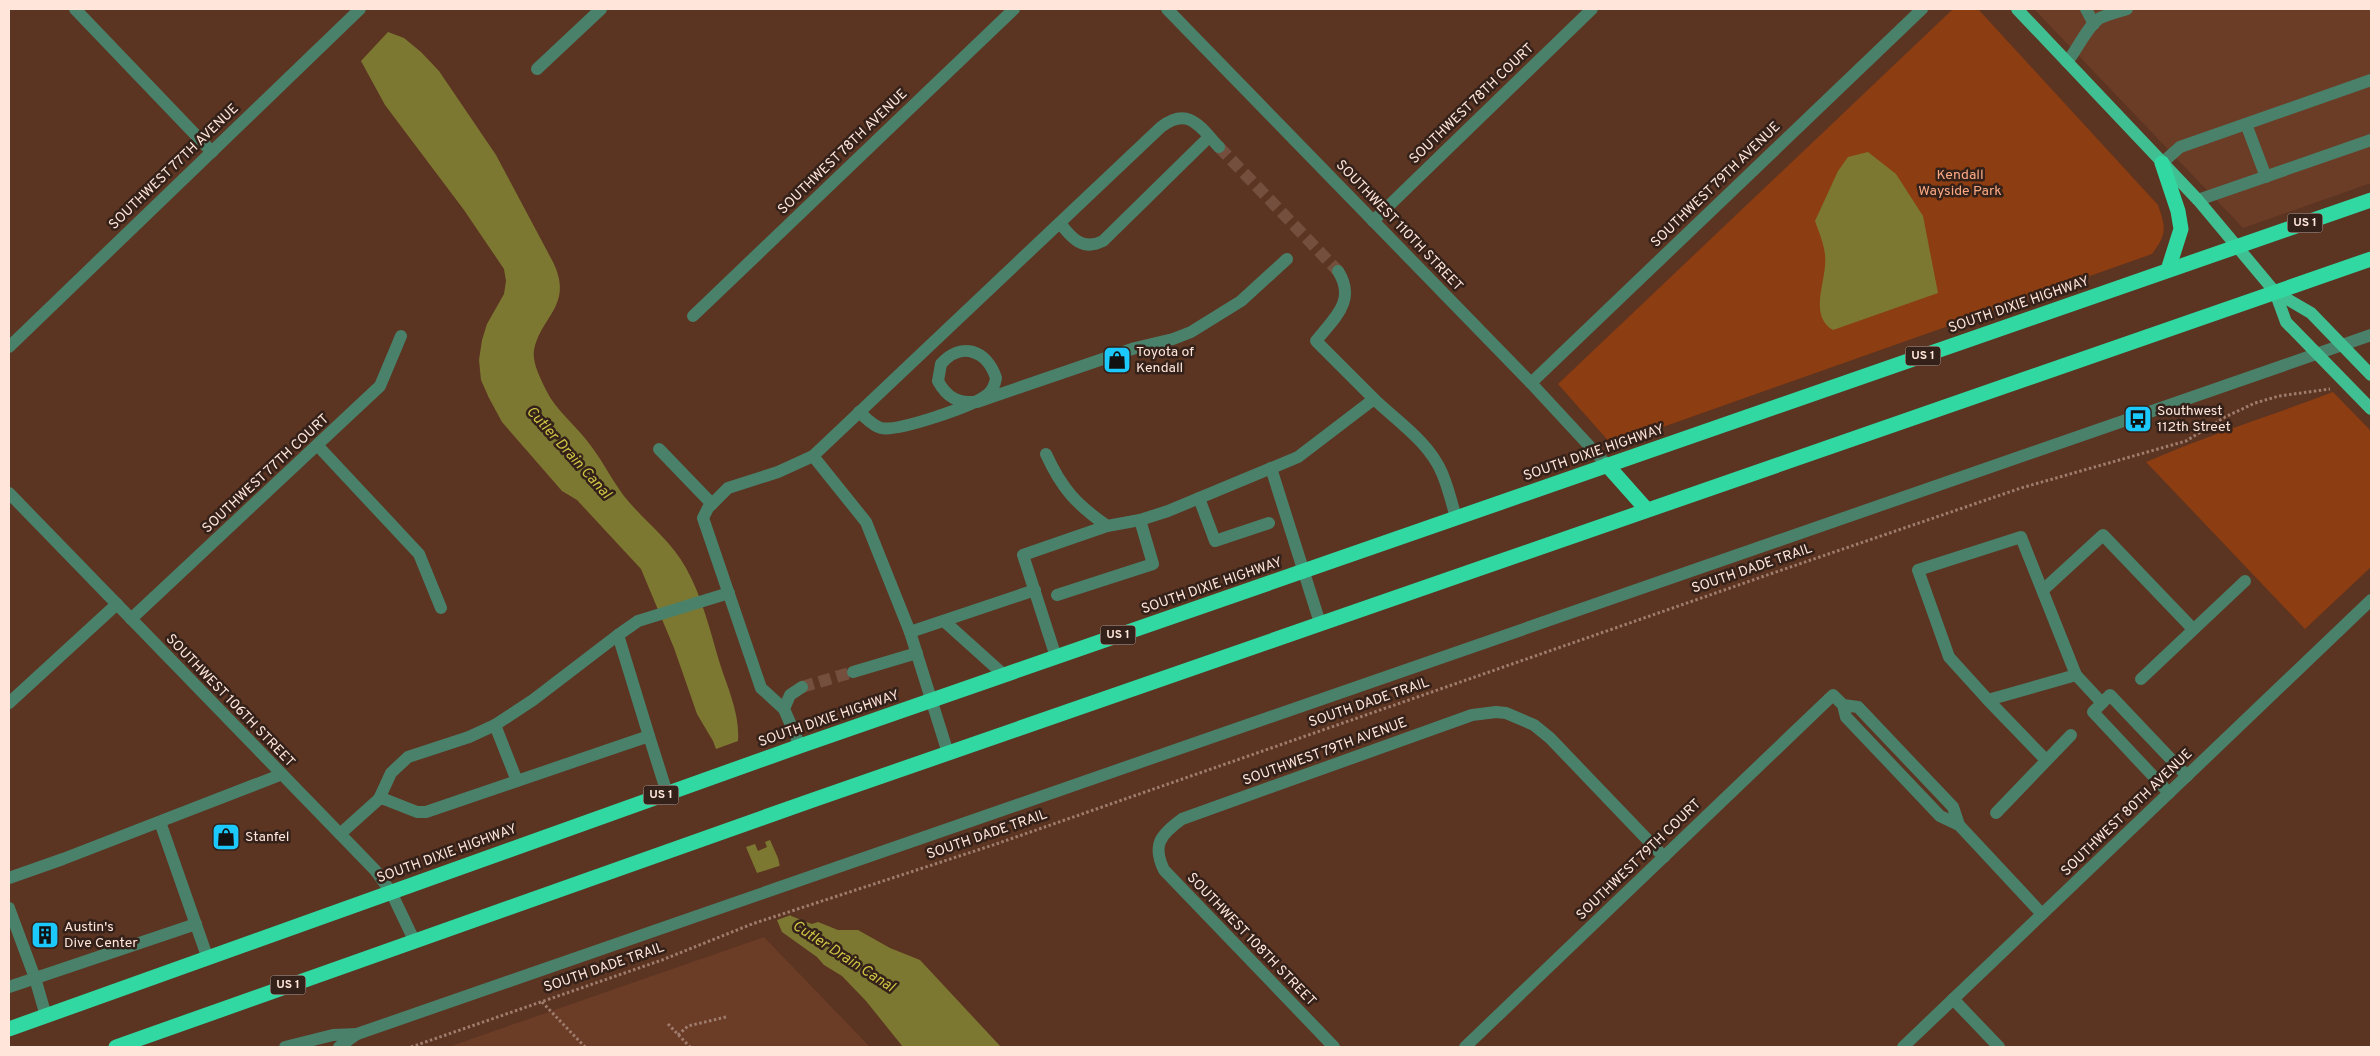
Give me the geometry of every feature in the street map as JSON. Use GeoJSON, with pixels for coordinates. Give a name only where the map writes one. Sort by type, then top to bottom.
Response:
{"type":"FeatureCollection","features":[{"type":"Feature","properties":{"kind":"highway"},"geometry":{"type":"LineString","coordinates":[[2162,163],[2178,211],[2181,229],[2168,270]]}},
{"type":"Feature","properties":{"kind":"highway","name":"SOUTH DIXIE HIGHWAY"},"geometry":{"type":"LineString","coordinates":[[9,1029],[931,700],[2371,200]]}},
{"type":"Feature","properties":{"kind":"highway","name":"US 1"},"geometry":{"type":"LineString","coordinates":[[116,1047],[414,940],[1320,623],[2371,259]]}},
{"type":"Feature","properties":{"kind":"highway"},"geometry":{"type":"LineString","coordinates":[[1607,466],[1647,510]]}},
{"type":"Feature","properties":{"kind":"main road"},"geometry":{"type":"LineString","coordinates":[[2017,9],[2198,200],[2275,292],[2286,322],[2371,410]]}},
{"type":"Feature","properties":{"kind":"main road"},"geometry":{"type":"LineString","coordinates":[[2275,292],[2311,313],[2371,375]]}},
{"type":"Feature","properties":{"kind":"street"},"geometry":{"type":"LineString","coordinates":[[74,9],[212,152]]}},
{"type":"Feature","properties":{"kind":"street","name":"SOUTHWEST 77TH AVENUE"},"geometry":{"type":"LineString","coordinates":[[9,347],[360,9]]}},
{"type":"Feature","properties":{"kind":"street"},"geometry":{"type":"LineString","coordinates":[[537,69],[601,9]]}},
{"type":"Feature","properties":{"kind":"street","name":"SOUTHWEST 78TH AVENUE"},"geometry":{"type":"LineString","coordinates":[[692,316],[1014,9]]}},
{"type":"Feature","properties":{"kind":"street","name":"SOUTHWEST 110TH STREET"},"geometry":{"type":"LineString","coordinates":[[1167,9],[1531,383],[1607,466]]}},
{"type":"Feature","properties":{"kind":"street","name":"SOUTHWEST 78TH COURT"},"geometry":{"type":"LineString","coordinates":[[1373,221],[1592,9]]}},
{"type":"Feature","properties":{"kind":"street","name":"SOUTHWEST 79TH AVENUE"},"geometry":{"type":"LineString","coordinates":[[1531,383],[1922,9]]}},
{"type":"Feature","properties":{"kind":"street"},"geometry":{"type":"LineString","coordinates":[[2086,9],[2094,24]]}},
{"type":"Feature","properties":{"kind":"street"},"geometry":{"type":"LineString","coordinates":[[2067,62],[2080,46],[2087,31],[2099,19],[2127,9]]}},
{"type":"Feature","properties":{"kind":"street"},"geometry":{"type":"LineString","coordinates":[[2162,163],[2180,147],[2371,80]]}},
{"type":"Feature","properties":{"kind":"street"},"geometry":{"type":"LineString","coordinates":[[800,746],[784,709],[761,688],[703,518],[712,504],[728,488],[778,472],[813,456],[1172,118],[1185,117],[1194,121],[1219,147]]}},
{"type":"Feature","properties":{"kind":"street"},"geometry":{"type":"LineString","coordinates":[[2246,124],[2266,177]]}},
{"type":"Feature","properties":{"kind":"street"},"geometry":{"type":"LineString","coordinates":[[1060,223],[1072,238],[1084,245],[1094,245],[1103,241],[1210,137]]}},
{"type":"Feature","properties":{"kind":"street"},"geometry":{"type":"LineString","coordinates":[[2198,200],[2371,140]]}},
{"type":"Feature","properties":{"kind":"street"},"geometry":{"type":"LineString","coordinates":[[860,412],[880,428],[904,427],[976,401],[988,394],[994,388],[996,378],[993,368],[988,361],[978,354],[969,351],[955,353],[940,364],[938,381],[948,396],[959,401],[976,402],[1135,348],[1173,339],[1191,332],[1241,301],[1286,259]]}},
{"type":"Feature","properties":{"kind":"street"},"geometry":{"type":"LineString","coordinates":[[1338,271],[1344,280],[1345,302],[1316,341],[1410,432],[1433,457],[1442,472],[1456,518]]}},
{"type":"Feature","properties":{"kind":"street"},"geometry":{"type":"LineString","coordinates":[[285,1047],[333,1035],[357,1034],[2319,355],[2371,335]]}},
{"type":"Feature","properties":{"kind":"street","name":"SOUTHWEST 77TH COURT"},"geometry":{"type":"LineString","coordinates":[[131,619],[380,386],[401,336]]}},
{"type":"Feature","properties":{"kind":"street"},"geometry":{"type":"LineString","coordinates":[[1056,657],[1023,555],[1107,526],[1140,520],[1298,457],[1374,399]]}},
{"type":"Feature","properties":{"kind":"street"},"geometry":{"type":"LineString","coordinates":[[318,446],[420,554],[441,608]]}},
{"type":"Feature","properties":{"kind":"street"},"geometry":{"type":"LineString","coordinates":[[659,449],[712,504]]}},
{"type":"Feature","properties":{"kind":"street"},"geometry":{"type":"LineString","coordinates":[[1046,454],[1058,481],[1069,494],[1086,511],[1107,526]]}},
{"type":"Feature","properties":{"kind":"street"},"geometry":{"type":"LineString","coordinates":[[813,456],[866,522],[910,632],[948,753]]}},
{"type":"Feature","properties":{"kind":"street"},"geometry":{"type":"LineString","coordinates":[[1270,468],[1305,570],[1320,623]]}},
{"type":"Feature","properties":{"kind":"street","name":"SOUTHWEST 106TH STREET"},"geometry":{"type":"LineString","coordinates":[[9,493],[280,775],[375,870],[391,892],[414,940]]}},
{"type":"Feature","properties":{"kind":"street"},"geometry":{"type":"LineString","coordinates":[[1199,498],[1215,541],[1269,523]]}},
{"type":"Feature","properties":{"kind":"street"},"geometry":{"type":"LineString","coordinates":[[1057,595],[1152,564],[1140,520]]}},
{"type":"Feature","properties":{"kind":"street"},"geometry":{"type":"LineString","coordinates":[[2043,590],[2103,535],[2193,629]]}},
{"type":"Feature","properties":{"kind":"street"},"geometry":{"type":"LineString","coordinates":[[2046,760],[1949,657],[1918,570],[2021,537],[2076,675],[2106,699],[2187,776]]}},
{"type":"Feature","properties":{"kind":"street"},"geometry":{"type":"LineString","coordinates":[[2142,679],[2245,581]]}},
{"type":"Feature","properties":{"kind":"street"},"geometry":{"type":"LineString","coordinates":[[910,632],[1034,590]]}},
{"type":"Feature","properties":{"kind":"street"},"geometry":{"type":"LineString","coordinates":[[340,834],[379,799],[391,773],[408,757],[470,737],[496,725],[638,621],[649,620],[729,593]]}},
{"type":"Feature","properties":{"kind":"street","name":"SOUTHWEST 80TH AVENUE"},"geometry":{"type":"LineString","coordinates":[[1903,1047],[2371,600]]}},
{"type":"Feature","properties":{"kind":"street"},"geometry":{"type":"LineString","coordinates":[[9,703],[116,604]]}},
{"type":"Feature","properties":{"kind":"street"},"geometry":{"type":"LineString","coordinates":[[944,621],[1004,675]]}},
{"type":"Feature","properties":{"kind":"street"},"geometry":{"type":"LineString","coordinates":[[618,635],[667,793]]}},
{"type":"Feature","properties":{"kind":"street"},"geometry":{"type":"LineString","coordinates":[[853,672],[917,653]]}},
{"type":"Feature","properties":{"kind":"street"},"geometry":{"type":"LineString","coordinates":[[1988,700],[2076,675]]}},
{"type":"Feature","properties":{"kind":"street"},"geometry":{"type":"LineString","coordinates":[[784,709],[790,695],[802,687]]}},
{"type":"Feature","properties":{"kind":"street","name":"SOUTHWEST 79TH COURT"},"geometry":{"type":"LineString","coordinates":[[1465,1047],[1833,695],[1843,705],[1846,717],[1940,816],[1958,825],[2042,914]]}},
{"type":"Feature","properties":{"kind":"street"},"geometry":{"type":"LineString","coordinates":[[2106,699],[2093,712],[2169,793]]}},
{"type":"Feature","properties":{"kind":"street","name":"SOUTHWEST 79TH AVENUE"},"geometry":{"type":"LineString","coordinates":[[1158,847],[1162,837],[1182,819],[1472,715],[1496,712],[1516,716],[1534,725],[1550,738],[1664,857]]}},
{"type":"Feature","properties":{"kind":"street"},"geometry":{"type":"LineString","coordinates":[[496,725],[517,781]]}},
{"type":"Feature","properties":{"kind":"street"},"geometry":{"type":"LineString","coordinates":[[1996,813],[2071,735]]}},
{"type":"Feature","properties":{"kind":"street"},"geometry":{"type":"LineString","coordinates":[[379,799],[384,799],[417,812],[426,812],[649,736]]}},
{"type":"Feature","properties":{"kind":"street"},"geometry":{"type":"LineString","coordinates":[[9,878],[280,775]]}},
{"type":"Feature","properties":{"kind":"street"},"geometry":{"type":"LineString","coordinates":[[160,822],[208,959]]}},
{"type":"Feature","properties":{"kind":"street","name":"SOUTHWEST 108TH STREET"},"geometry":{"type":"LineString","coordinates":[[1158,847],[1158,857],[1164,870],[1175,884],[1334,1047]]}},
{"type":"Feature","properties":{"kind":"street"},"geometry":{"type":"LineString","coordinates":[[9,908],[35,978],[46,1016]]}},
{"type":"Feature","properties":{"kind":"street"},"geometry":{"type":"LineString","coordinates":[[9,987],[196,924]]}},
{"type":"Feature","properties":{"kind":"street"},"geometry":{"type":"LineString","coordinates":[[1953,999],[2000,1047]]}},
{"type":"Feature","properties":{"kind":"street"},"geometry":{"type":"LineString","coordinates":[[339,1047],[357,1034]]}},
{"type":"Feature","properties":{"kind":"path","name":"SOUTH DADE TRAIL"},"geometry":{"type":"LineString","coordinates":[[411,1047],[662,960],[752,924],[818,901],[1006,841],[2021,488],[2186,441],[2225,417],[2256,403],[2279,396],[2316,392],[2335,387]]}},
{"type":"Feature","properties":{"kind":"path"},"geometry":{"type":"LineString","coordinates":[[542,1002],[585,1047]]}},
{"type":"Feature","properties":{"kind":"path"},"geometry":{"type":"LineString","coordinates":[[678,1036],[688,1026],[726,1017]]}},
{"type":"Feature","properties":{"kind":"path"},"geometry":{"type":"LineString","coordinates":[[668,1024],[690,1047]]}},
{"type":"Feature","properties":{"kind":"shaded area"},"geometry":{"type":"Polygon","coordinates":[[[2034,9],[2371,9],[2371,183],[2243,228],[2034,9]]]}},
{"type":"Feature","properties":{"kind":"shaded area"},"geometry":{"type":"Polygon","coordinates":[[[764,937],[870,1047],[448,1047],[764,937]]]}},
{"type":"Feature","properties":{"kind":"green space","name":"Kendall Wayside Park"},"geometry":{"type":"Polygon","coordinates":[[[1953,9],[1978,9],[2158,205],[2164,231],[2152,254],[1612,445],[1558,384],[1953,9]]]}},
{"type":"Feature","properties":{"kind":"green space"},"geometry":{"type":"Polygon","coordinates":[[[2333,392],[2371,431],[2371,567],[2305,629],[2146,462],[2192,443],[2333,392]]]}},
{"type":"Feature","properties":{"kind":"water","name":"Cutler Drain Canal"},"geometry":{"type":"Polygon","coordinates":[[[388,32],[404,38],[439,71],[496,155],[553,262],[560,289],[558,300],[538,338],[534,350],[537,371],[555,405],[586,439],[614,482],[636,510],[667,541],[692,579],[710,628],[733,702],[737,721],[738,741],[716,749],[697,714],[674,648],[641,569],[577,500],[562,491],[502,422],[489,398],[481,380],[479,360],[487,324],[504,294],[506,281],[504,269],[464,210],[385,105],[361,61],[388,32]]]}},
{"type":"Feature","properties":{"kind":"water"},"geometry":{"type":"Polygon","coordinates":[[[1868,152],[1896,174],[1923,216],[1938,293],[1833,330],[1825,323],[1821,315],[1820,296],[1825,255],[1815,221],[1838,171],[1848,157],[1868,152]]]}},
{"type":"Feature","properties":{"kind":"water","name":"Cutler Drain Canal"},"geometry":{"type":"Polygon","coordinates":[[[770,840],[778,858],[791,916],[812,924],[818,922],[838,930],[858,930],[890,948],[920,960],[1001,1047],[903,1047],[866,1001],[842,976],[824,965],[817,957],[782,932],[746,847],[755,844],[758,851],[767,847],[765,842],[770,840]]]}},
{"type":"Feature","properties":{"kind":"pier"},"geometry":{"type":"Polygon","coordinates":[[[782,865],[794,914],[774,921],[754,874],[782,865]]]}},
{"type":"Feature","properties":{"kind":"tunnel"},"geometry":{"type":"LineString","coordinates":[[1219,147],[1338,271]]}},
{"type":"Feature","properties":{"kind":"tunnel"},"geometry":{"type":"LineString","coordinates":[[802,687],[853,672]]}},
{"type":"Feature","properties":{"kind":"place","name":"Toyota of Kendall"},"geometry":{"type":"Point","coordinates":[1117,360]}},
{"type":"Feature","properties":{"kind":"place","name":"Southwest 112th Street"},"geometry":{"type":"Point","coordinates":[2138,419]}},
{"type":"Feature","properties":{"kind":"place","name":"Stanfel"},"geometry":{"type":"Point","coordinates":[226,837]}},
{"type":"Feature","properties":{"kind":"place","name":"Austin's Dive Center"},"geometry":{"type":"Point","coordinates":[45,935]}}]}
